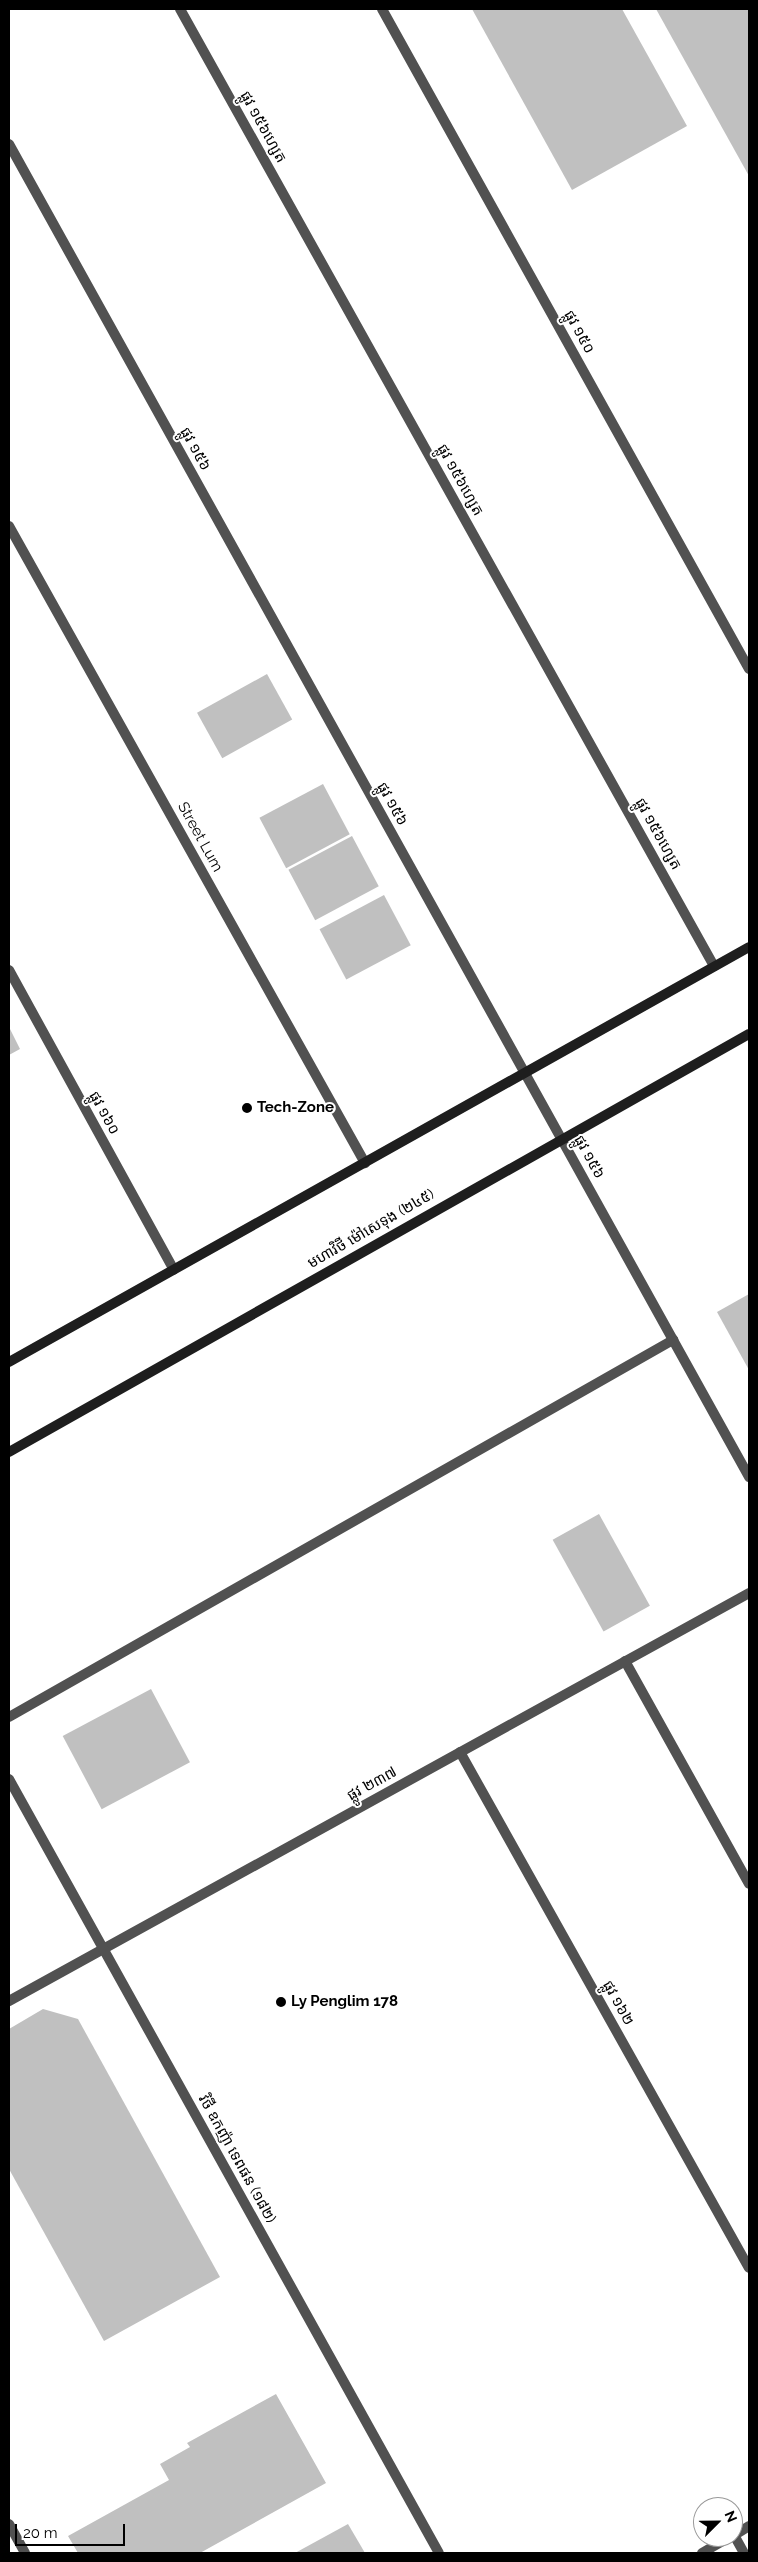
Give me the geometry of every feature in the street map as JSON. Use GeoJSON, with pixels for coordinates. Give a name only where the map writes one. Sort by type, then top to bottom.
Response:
{"type":"FeatureCollection","features":[{"type":"Feature","properties":{"kind":"main road"},"geometry":{"type":"LineString","coordinates":[[9,1362],[749,947]]}},
{"type":"Feature","properties":{"kind":"main road","name":"មហាវិថី ម៉ៅសេទុង (២៤៥)"},"geometry":{"type":"LineString","coordinates":[[9,1452],[749,1034]]}},
{"type":"Feature","properties":{"kind":"street","name":"ផ្លូវ ១៥៦ហ្សេត"},"geometry":{"type":"LineString","coordinates":[[180,9],[714,966]]}},
{"type":"Feature","properties":{"kind":"street","name":"ផ្លូវ ១៥០"},"geometry":{"type":"LineString","coordinates":[[382,9],[749,669]]}},
{"type":"Feature","properties":{"kind":"street","name":"ផ្លូវ ១៥៦"},"geometry":{"type":"LineString","coordinates":[[9,144],[749,1477]]}},
{"type":"Feature","properties":{"kind":"street","name":"Street Lum"},"geometry":{"type":"LineString","coordinates":[[9,526],[365,1163]]}},
{"type":"Feature","properties":{"kind":"street","name":"ផ្លូវ ១៦០"},"geometry":{"type":"LineString","coordinates":[[9,970],[174,1270]]}},
{"type":"Feature","properties":{"kind":"street"},"geometry":{"type":"LineString","coordinates":[[9,1717],[673,1340]]}},
{"type":"Feature","properties":{"kind":"street","name":"ផ្លូវ ២៣៧"},"geometry":{"type":"LineString","coordinates":[[9,2001],[749,1593]]}},
{"type":"Feature","properties":{"kind":"street"},"geometry":{"type":"LineString","coordinates":[[625,1661],[749,1884]]}},
{"type":"Feature","properties":{"kind":"street","name":"ផ្លូវ ១៦២"},"geometry":{"type":"LineString","coordinates":[[460,1752],[749,2268]]}},
{"type":"Feature","properties":{"kind":"street","name":"វិថី ឧកញ៉ា ទេពផន (១៨២)"},"geometry":{"type":"LineString","coordinates":[[9,1779],[439,2553]]}},
{"type":"Feature","properties":{"kind":"street"},"geometry":{"type":"LineString","coordinates":[[9,2524],[25,2553]]}},
{"type":"Feature","properties":{"kind":"building"},"geometry":{"type":"Polygon","coordinates":[[[472,9],[622,9],[687,126],[572,190],[472,9]]]}},
{"type":"Feature","properties":{"kind":"building"},"geometry":{"type":"Polygon","coordinates":[[[656,9],[749,9],[749,176],[656,9]]]}},
{"type":"Feature","properties":{"kind":"building"},"geometry":{"type":"Polygon","coordinates":[[[267,674],[292,719],[222,758],[197,713],[267,674]]]}},
{"type":"Feature","properties":{"kind":"building"},"geometry":{"type":"Polygon","coordinates":[[[323,784],[350,834],[286,868],[259,818],[323,784]]]}},
{"type":"Feature","properties":{"kind":"building"},"geometry":{"type":"Polygon","coordinates":[[[352,836],[379,886],[315,920],[288,870],[352,836]]]}},
{"type":"Feature","properties":{"kind":"building"},"geometry":{"type":"Polygon","coordinates":[[[384,895],[411,945],[346,980],[320,929],[384,895]]]}},
{"type":"Feature","properties":{"kind":"building"},"geometry":{"type":"Polygon","coordinates":[[[9,1027],[20,1049],[9,1055],[9,1027]]]}},
{"type":"Feature","properties":{"kind":"building"},"geometry":{"type":"Polygon","coordinates":[[[749,1294],[749,1370],[717,1312],[749,1294]]]}},
{"type":"Feature","properties":{"kind":"building"},"geometry":{"type":"Polygon","coordinates":[[[599,1514],[650,1606],[604,1632],[553,1540],[599,1514]]]}},
{"type":"Feature","properties":{"kind":"building"},"geometry":{"type":"Polygon","coordinates":[[[151,1689],[190,1762],[102,1809],[63,1736],[151,1689]]]}},
{"type":"Feature","properties":{"kind":"building"},"geometry":{"type":"Polygon","coordinates":[[[43,2009],[78,2019],[220,2277],[104,2341],[9,2169],[9,2029],[43,2009]]]}},
{"type":"Feature","properties":{"kind":"building"},"geometry":{"type":"Polygon","coordinates":[[[276,2394],[326,2483],[200,2553],[78,2553],[68,2536],[169,2480],[160,2464],[190,2447],[187,2443],[276,2394]]]}},
{"type":"Feature","properties":{"kind":"building"},"geometry":{"type":"Polygon","coordinates":[[[348,2524],[365,2553],[295,2553],[348,2524]]]}},
{"type":"Feature","properties":{"kind":"place","name":"Tech-Zone"},"geometry":{"type":"Point","coordinates":[247,1108]}},
{"type":"Feature","properties":{"kind":"place","name":"Ly Penglim 178"},"geometry":{"type":"Point","coordinates":[281,2002]}}]}
